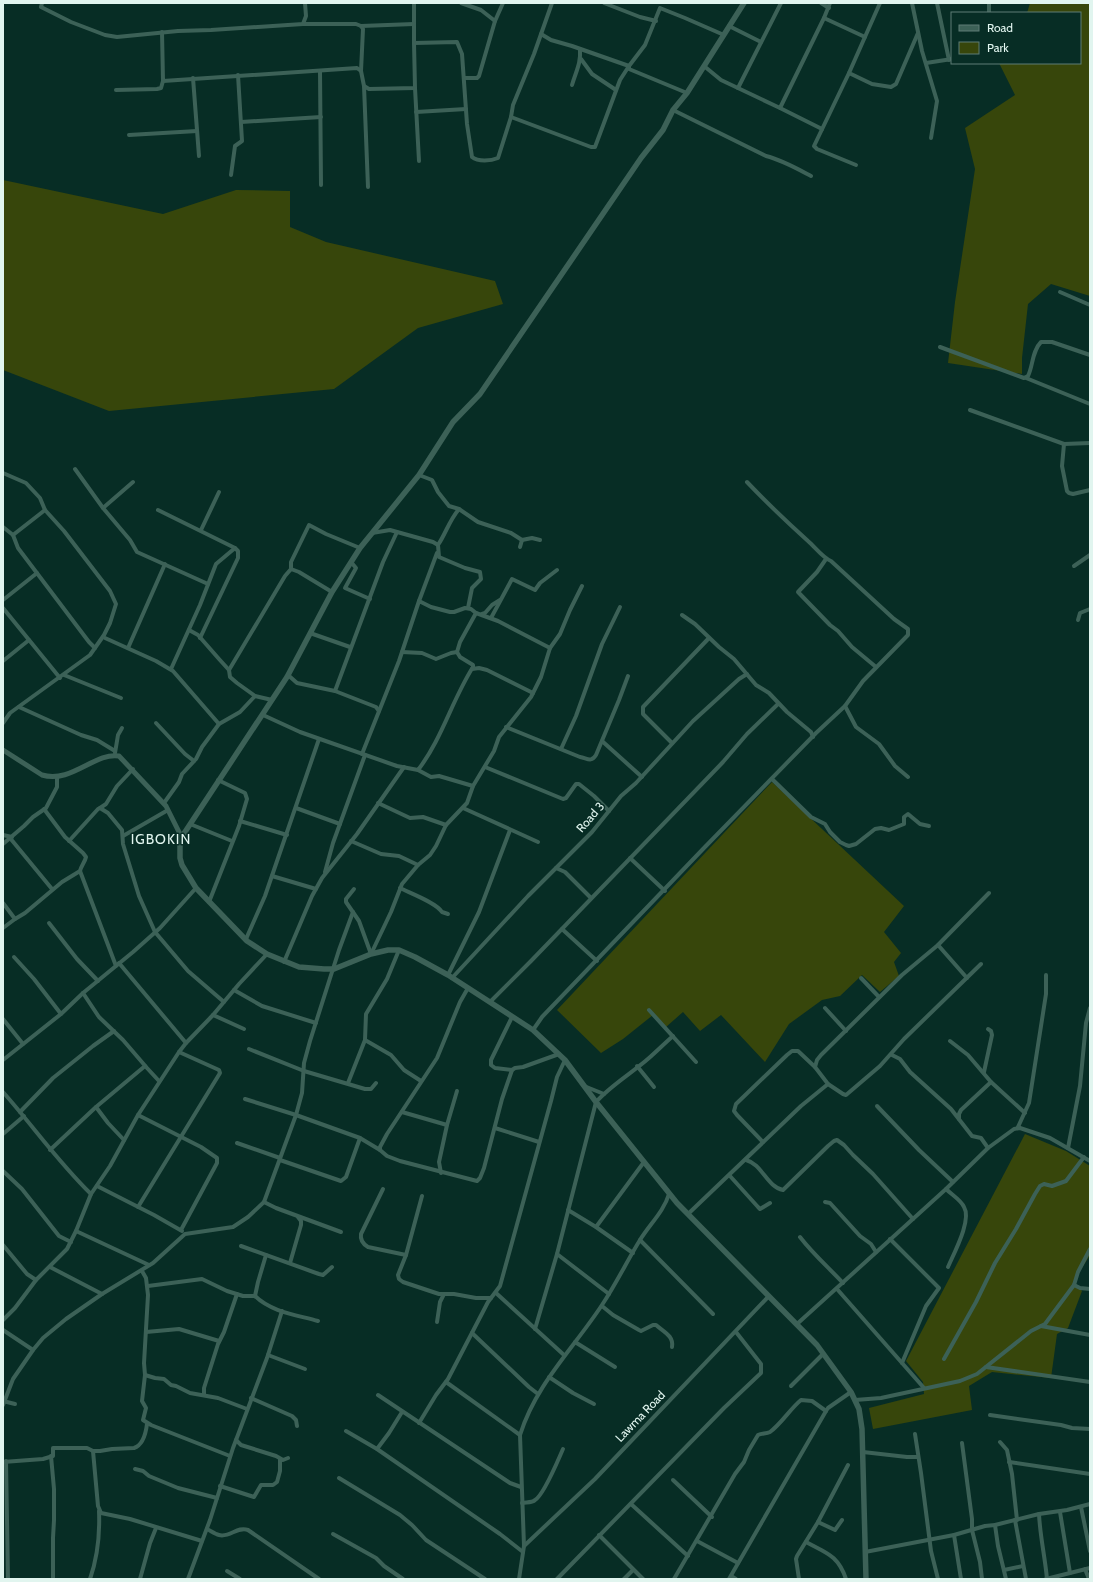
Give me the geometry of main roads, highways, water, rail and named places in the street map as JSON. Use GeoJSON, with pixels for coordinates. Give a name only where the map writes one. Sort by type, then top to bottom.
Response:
{"type":"FeatureCollection","features":[{"type":"Feature","properties":{"kind":"main road"},"geometry":{"type":"LineString","coordinates":[[744,3],[687,92],[673,110],[663,130],[641,158],[509,354],[480,394],[453,422],[419,475],[360,548],[332,592],[288,676],[190,824],[182,838],[179,850],[182,865],[196,888],[246,939],[267,954],[284,962],[307,969],[334,969],[371,954],[388,950],[399,950],[415,957],[450,977],[533,1030],[565,1060],[583,1086],[669,1194],[768,1297],[817,1345],[851,1392],[860,1415],[863,1452],[866,1579]]}},
{"type":"Feature","properties":{"kind":"district","name":"IGBOKIN"},"geometry":{"type":"Point","coordinates":[161,839]}}]}
